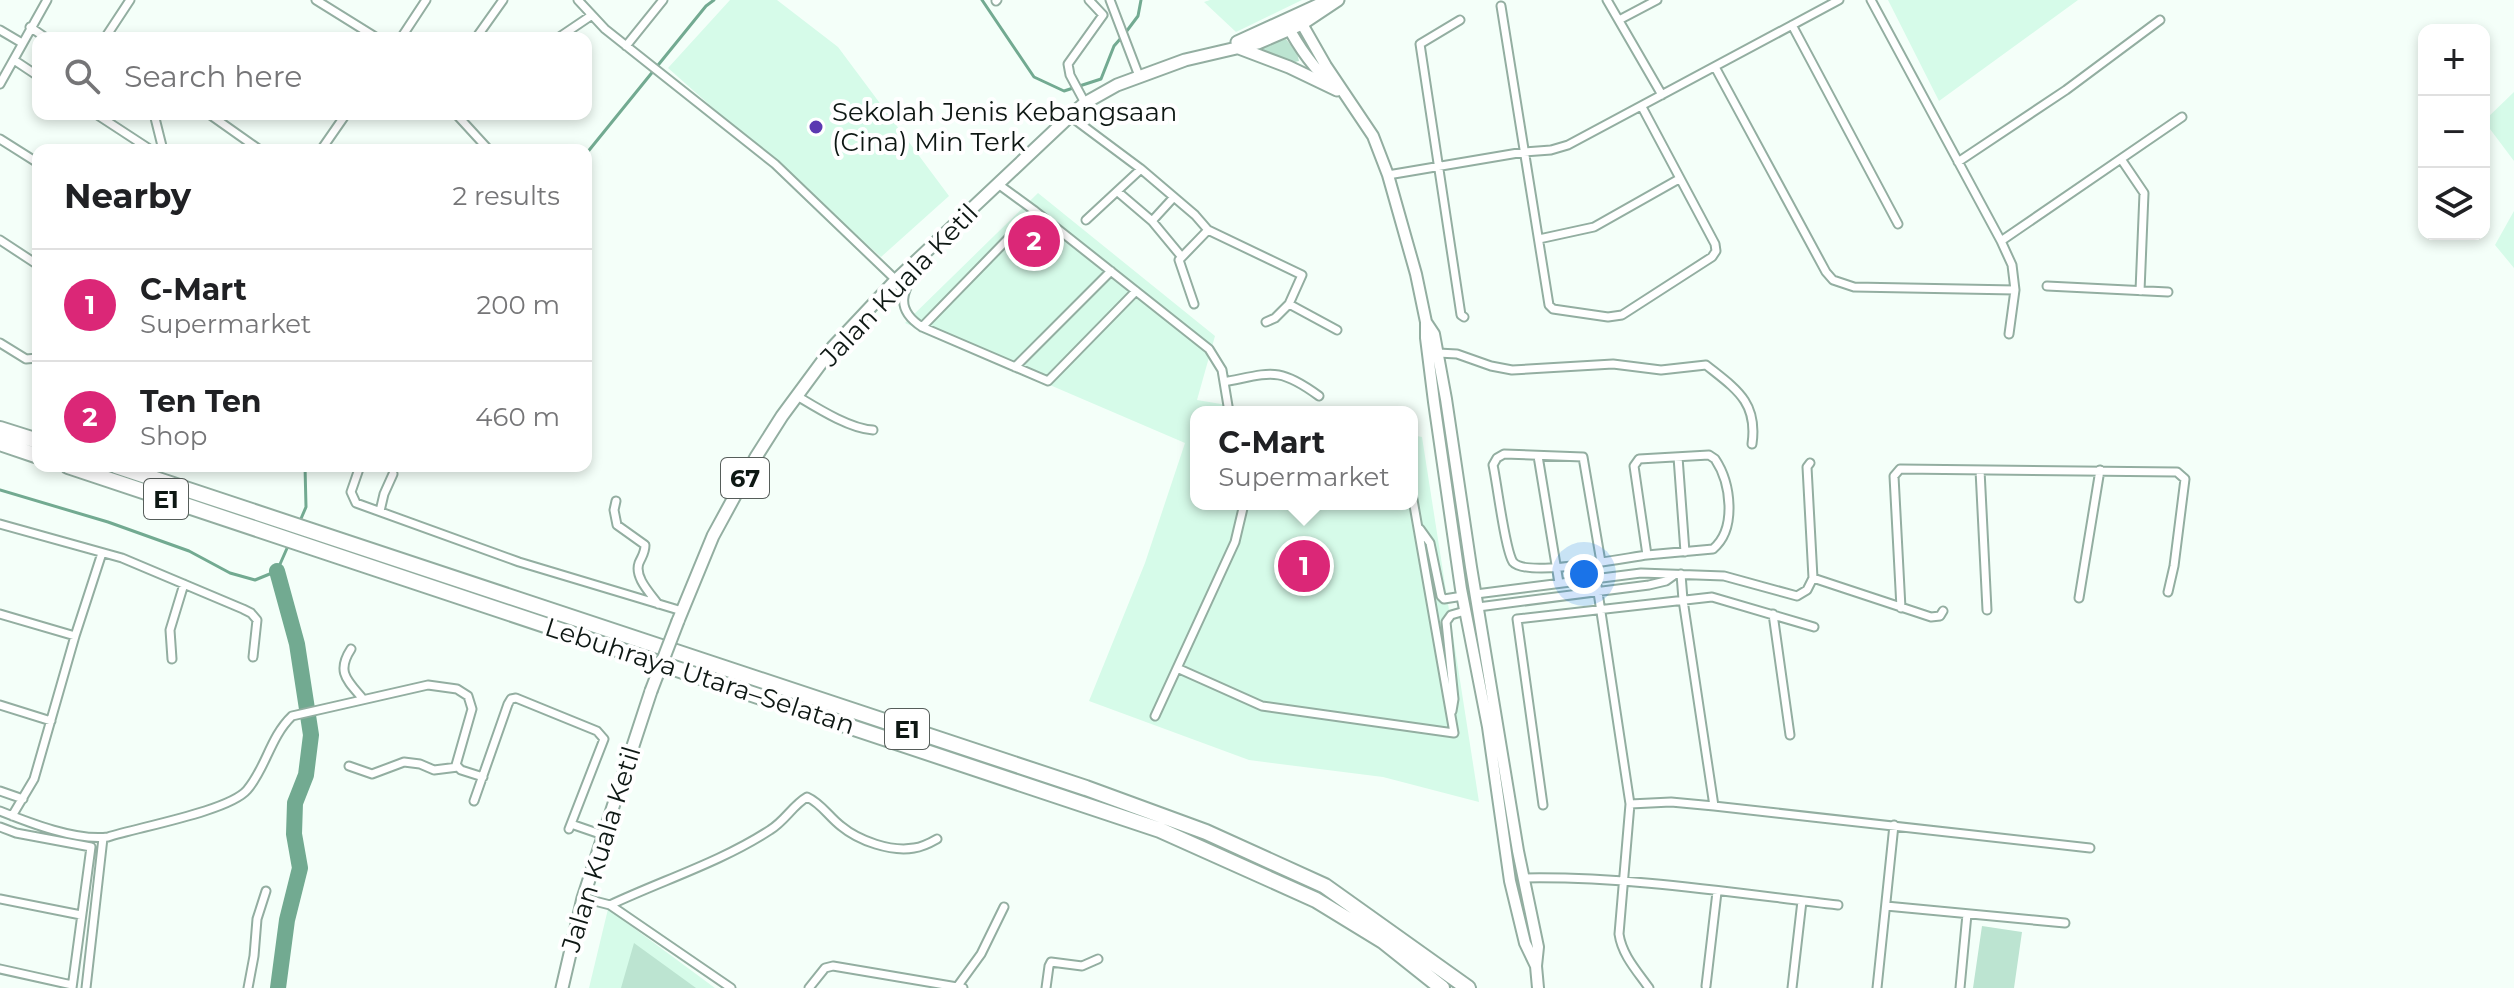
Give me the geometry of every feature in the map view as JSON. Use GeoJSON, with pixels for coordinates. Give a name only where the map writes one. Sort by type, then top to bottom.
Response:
{"type":"FeatureCollection","features":[{"type":"Feature","properties":{"kind":"highway"},"geometry":{"type":"LineString","coordinates":[[0,429],[32,439]]}},
{"type":"Feature","properties":{"kind":"highway"},"geometry":{"type":"LineString","coordinates":[[0,443],[32,454]]}},
{"type":"Feature","properties":{"kind":"highway","name":"Lebuhraya Utara–Selatan"},"geometry":{"type":"LineString","coordinates":[[86,472],[1160,830],[1316,900],[1383,941],[1442,988]]}},
{"type":"Feature","properties":{"kind":"highway","name":"Lebuhraya Utara–Selatan"},"geometry":{"type":"LineString","coordinates":[[134,472],[1086,788],[1206,832],[1325,886],[1464,985]]}},
{"type":"Feature","properties":{"kind":"main road","name":"Jalan Kuala Ketil"},"geometry":{"type":"LineString","coordinates":[[1300,19],[1329,0]]}},
{"type":"Feature","properties":{"kind":"main road","name":"Jalan Kuala Ketil"},"geometry":{"type":"LineString","coordinates":[[562,988],[583,898],[651,691],[720,523],[756,457],[845,332],[1070,116],[1081,98],[1139,76],[1239,48],[1338,0]]}},
{"type":"Feature","properties":{"kind":"main road"},"geometry":{"type":"LineString","coordinates":[[1300,19],[1326,66],[1373,136],[1388,175],[1416,274],[1426,322],[1438,430],[1465,611],[1488,727],[1510,881],[1525,943],[1536,966]]}},
{"type":"Feature","properties":{"kind":"main road","name":"Jalan Kuala Ketil"},"geometry":{"type":"LineString","coordinates":[[1223,50],[1287,26]]}},
{"type":"Feature","properties":{"kind":"main road"},"geometry":{"type":"LineString","coordinates":[[1287,26],[1318,72],[1352,105]]}},
{"type":"Feature","properties":{"kind":"main road"},"geometry":{"type":"LineString","coordinates":[[1239,48],[1337,90]]}},
{"type":"Feature","properties":{"kind":"main road"},"geometry":{"type":"LineString","coordinates":[[1426,322],[1434,334],[1438,353],[1523,878],[1538,947],[1538,988]]}},
{"type":"Feature","properties":{"kind":"main road"},"geometry":{"type":"LineString","coordinates":[[1463,596],[1476,594]]}},
{"type":"Feature","properties":{"kind":"main road"},"geometry":{"type":"LineString","coordinates":[[1465,611],[1478,607]]}},
{"type":"Feature","properties":{"kind":"street"},"geometry":{"type":"LineString","coordinates":[[0,84],[47,0]]}},
{"type":"Feature","properties":{"kind":"street"},"geometry":{"type":"LineString","coordinates":[[109,32],[130,0]]}},
{"type":"Feature","properties":{"kind":"street"},"geometry":{"type":"LineString","coordinates":[[316,0],[367,32]]}},
{"type":"Feature","properties":{"kind":"street"},"geometry":{"type":"LineString","coordinates":[[405,32],[426,0]]}},
{"type":"Feature","properties":{"kind":"street"},"geometry":{"type":"LineString","coordinates":[[480,32],[503,0]]}},
{"type":"Feature","properties":{"kind":"street"},"geometry":{"type":"LineString","coordinates":[[579,0],[600,26],[775,164],[896,280]]}},
{"type":"Feature","properties":{"kind":"street"},"geometry":{"type":"LineString","coordinates":[[626,46],[663,0]]}},
{"type":"Feature","properties":{"kind":"street"},"geometry":{"type":"LineString","coordinates":[[1089,0],[1103,15]]}},
{"type":"Feature","properties":{"kind":"street"},"geometry":{"type":"LineString","coordinates":[[1110,0],[1139,76]]}},
{"type":"Feature","properties":{"kind":"street"},"geometry":{"type":"LineString","coordinates":[[1607,0],[1662,95]]}},
{"type":"Feature","properties":{"kind":"street"},"geometry":{"type":"LineString","coordinates":[[1619,20],[1657,0]]}},
{"type":"Feature","properties":{"kind":"street"},"geometry":{"type":"LineString","coordinates":[[1388,175],[1568,145],[1839,0]]}},
{"type":"Feature","properties":{"kind":"street"},"geometry":{"type":"LineString","coordinates":[[1871,0],[2012,265],[2015,290],[2009,334]]}},
{"type":"Feature","properties":{"kind":"street"},"geometry":{"type":"LineString","coordinates":[[1501,6],[1549,305],[1553,309],[1608,317],[1622,315],[1712,257],[1716,251],[1642,107]]}},
{"type":"Feature","properties":{"kind":"street"},"geometry":{"type":"LineString","coordinates":[[1081,98],[1070,75],[1070,59],[1103,15],[1116,13]]}},
{"type":"Feature","properties":{"kind":"street"},"geometry":{"type":"LineString","coordinates":[[567,32],[592,15]]}},
{"type":"Feature","properties":{"kind":"street"},"geometry":{"type":"LineString","coordinates":[[1460,20],[1420,43],[1461,315],[1464,317]]}},
{"type":"Feature","properties":{"kind":"street"},"geometry":{"type":"LineString","coordinates":[[1958,162],[2066,90],[2160,20]]}},
{"type":"Feature","properties":{"kind":"street"},"geometry":{"type":"LineString","coordinates":[[1792,25],[1898,224]]}},
{"type":"Feature","properties":{"kind":"street"},"geometry":{"type":"LineString","coordinates":[[30,27],[37,32]]}},
{"type":"Feature","properties":{"kind":"street"},"geometry":{"type":"LineString","coordinates":[[0,30],[22,43]]}},
{"type":"Feature","properties":{"kind":"street"},"geometry":{"type":"LineString","coordinates":[[14,60],[32,72]]}},
{"type":"Feature","properties":{"kind":"street"},"geometry":{"type":"LineString","coordinates":[[1715,67],[1833,280],[1854,287],[2015,290]]}},
{"type":"Feature","properties":{"kind":"street"},"geometry":{"type":"LineString","coordinates":[[1070,116],[1141,169],[1208,230],[1302,275],[1289,304],[1266,322]]}},
{"type":"Feature","properties":{"kind":"street"},"geometry":{"type":"LineString","coordinates":[[2001,241],[2182,117]]}},
{"type":"Feature","properties":{"kind":"street"},"geometry":{"type":"LineString","coordinates":[[105,120],[142,144]]}},
{"type":"Feature","properties":{"kind":"street"},"geometry":{"type":"LineString","coordinates":[[156,120],[162,144]]}},
{"type":"Feature","properties":{"kind":"street"},"geometry":{"type":"LineString","coordinates":[[218,120],[252,144]]}},
{"type":"Feature","properties":{"kind":"street"},"geometry":{"type":"LineString","coordinates":[[325,144],[342,120]]}},
{"type":"Feature","properties":{"kind":"street"},"geometry":{"type":"LineString","coordinates":[[462,120],[484,144]]}},
{"type":"Feature","properties":{"kind":"street"},"geometry":{"type":"LineString","coordinates":[[0,139],[32,159]]}},
{"type":"Feature","properties":{"kind":"street"},"geometry":{"type":"LineString","coordinates":[[2121,159],[2144,193],[2140,291]]}},
{"type":"Feature","properties":{"kind":"street"},"geometry":{"type":"LineString","coordinates":[[1086,220],[1141,169]]}},
{"type":"Feature","properties":{"kind":"street"},"geometry":{"type":"LineString","coordinates":[[1539,239],[1594,227],[1679,179]]}},
{"type":"Feature","properties":{"kind":"street"},"geometry":{"type":"LineString","coordinates":[[998,184],[1209,349],[1222,370],[1228,406]]}},
{"type":"Feature","properties":{"kind":"street"},"geometry":{"type":"LineString","coordinates":[[1118,192],[1152,221],[1181,256]]}},
{"type":"Feature","properties":{"kind":"street"},"geometry":{"type":"LineString","coordinates":[[1152,221],[1174,197]]}},
{"type":"Feature","properties":{"kind":"street"},"geometry":{"type":"LineString","coordinates":[[922,327],[1035,211]]}},
{"type":"Feature","properties":{"kind":"street"},"geometry":{"type":"LineString","coordinates":[[1194,304],[1179,265],[1181,256],[1208,230]]}},
{"type":"Feature","properties":{"kind":"street"},"geometry":{"type":"LineString","coordinates":[[0,240],[32,261]]}},
{"type":"Feature","properties":{"kind":"street"},"geometry":{"type":"LineString","coordinates":[[931,247],[906,289],[903,305],[908,316],[922,327],[1048,381],[1136,291]]}},
{"type":"Feature","properties":{"kind":"street"},"geometry":{"type":"LineString","coordinates":[[1015,367],[1111,271]]}},
{"type":"Feature","properties":{"kind":"street"},"geometry":{"type":"LineString","coordinates":[[2047,286],[2168,292]]}},
{"type":"Feature","properties":{"kind":"street"},"geometry":{"type":"LineString","coordinates":[[1289,304],[1337,330]]}},
{"type":"Feature","properties":{"kind":"street"},"geometry":{"type":"LineString","coordinates":[[0,343],[26,359],[32,358]]}},
{"type":"Feature","properties":{"kind":"street"},"geometry":{"type":"LineString","coordinates":[[1438,353],[1457,354],[1512,370],[1613,364],[1661,370],[1706,365],[1736,389],[1747,404],[1754,426],[1752,444]]}},
{"type":"Feature","properties":{"kind":"street"},"geometry":{"type":"LineString","coordinates":[[1224,382],[1278,373],[1298,381],[1319,396]]}},
{"type":"Feature","properties":{"kind":"street"},"geometry":{"type":"LineString","coordinates":[[797,396],[844,421],[873,430]]}},
{"type":"Feature","properties":{"kind":"street"},"geometry":{"type":"LineString","coordinates":[[1601,562],[1585,459],[1582,456],[1504,454],[1497,458],[1493,465],[1507,549],[1521,568],[1556,568],[1713,549],[1720,544],[1727,529],[1729,513],[1725,484],[1715,459],[1709,455],[1643,458],[1635,463],[1647,555]]}},
{"type":"Feature","properties":{"kind":"street"},"geometry":{"type":"LineString","coordinates":[[1538,456],[1559,583]]}},
{"type":"Feature","properties":{"kind":"street"},"geometry":{"type":"LineString","coordinates":[[1678,457],[1685,552]]}},
{"type":"Feature","properties":{"kind":"street"},"geometry":{"type":"LineString","coordinates":[[1476,594],[1641,573],[1724,576],[1797,596],[1807,590],[1813,578],[1807,467],[1810,463]]}},
{"type":"Feature","properties":{"kind":"street"},"geometry":{"type":"LineString","coordinates":[[1901,608],[1894,476],[1900,469],[2177,472],[2185,479],[2168,592]]}},
{"type":"Feature","properties":{"kind":"street"},"geometry":{"type":"LineString","coordinates":[[1980,470],[1987,610]]}},
{"type":"Feature","properties":{"kind":"street"},"geometry":{"type":"LineString","coordinates":[[2079,598],[2100,470]]}},
{"type":"Feature","properties":{"kind":"street"},"geometry":{"type":"LineString","coordinates":[[357,472],[352,483],[356,503],[519,562],[658,604],[680,616]]}},
{"type":"Feature","properties":{"kind":"street"},"geometry":{"type":"LineString","coordinates":[[380,511],[393,474]]}},
{"type":"Feature","properties":{"kind":"street"},"geometry":{"type":"LineString","coordinates":[[616,501],[617,525],[645,545],[638,565],[639,574],[658,604]]}},
{"type":"Feature","properties":{"kind":"street"},"geometry":{"type":"LineString","coordinates":[[1155,716],[1235,542],[1243,510]]}},
{"type":"Feature","properties":{"kind":"street"},"geometry":{"type":"LineString","coordinates":[[1177,668],[1268,708],[1454,733],[1415,510]]}},
{"type":"Feature","properties":{"kind":"street"},"geometry":{"type":"LineString","coordinates":[[0,524],[122,558],[243,609],[255,616],[257,627],[253,657]]}},
{"type":"Feature","properties":{"kind":"street"},"geometry":{"type":"LineString","coordinates":[[1419,527],[1430,543],[1441,596],[1448,599],[1463,596]]}},
{"type":"Feature","properties":{"kind":"street"},"geometry":{"type":"LineString","coordinates":[[12,816],[34,779],[102,553]]}},
{"type":"Feature","properties":{"kind":"street"},"geometry":{"type":"LineString","coordinates":[[1478,607],[1649,585],[1677,575]]}},
{"type":"Feature","properties":{"kind":"street"},"geometry":{"type":"LineString","coordinates":[[1677,575],[1714,806]]}},
{"type":"Feature","properties":{"kind":"street"},"geometry":{"type":"LineString","coordinates":[[1813,578],[1931,617],[1940,616],[1943,611]]}},
{"type":"Feature","properties":{"kind":"street"},"geometry":{"type":"LineString","coordinates":[[1596,579],[1630,804],[1620,944],[1649,988]]}},
{"type":"Feature","properties":{"kind":"street"},"geometry":{"type":"LineString","coordinates":[[172,659],[170,630],[184,584]]}},
{"type":"Feature","properties":{"kind":"street"},"geometry":{"type":"LineString","coordinates":[[1543,805],[1517,619],[1712,597],[1814,627]]}},
{"type":"Feature","properties":{"kind":"street"},"geometry":{"type":"LineString","coordinates":[[1451,713],[1454,699],[1446,622],[1451,615],[1465,611]]}},
{"type":"Feature","properties":{"kind":"street"},"geometry":{"type":"LineString","coordinates":[[0,614],[75,636]]}},
{"type":"Feature","properties":{"kind":"street"},"geometry":{"type":"LineString","coordinates":[[1773,614],[1790,735]]}},
{"type":"Feature","properties":{"kind":"street"},"geometry":{"type":"LineString","coordinates":[[351,649],[343,662],[344,675],[363,699]]}},
{"type":"Feature","properties":{"kind":"street"},"geometry":{"type":"LineString","coordinates":[[0,811],[92,838],[103,838],[218,807],[236,799],[248,789],[272,743],[292,716],[428,685],[464,692],[472,703],[456,761],[458,767]]}},
{"type":"Feature","properties":{"kind":"street"},"geometry":{"type":"LineString","coordinates":[[474,801],[511,699],[516,698],[603,736],[604,743],[570,826],[603,835]]}},
{"type":"Feature","properties":{"kind":"street"},"geometry":{"type":"LineString","coordinates":[[0,705],[51,721]]}},
{"type":"Feature","properties":{"kind":"street"},"geometry":{"type":"LineString","coordinates":[[349,766],[372,774],[404,762],[434,770],[458,767],[483,777]]}},
{"type":"Feature","properties":{"kind":"street"},"geometry":{"type":"LineString","coordinates":[[0,791],[23,799]]}},
{"type":"Feature","properties":{"kind":"street"},"geometry":{"type":"LineString","coordinates":[[610,905],[742,846],[783,821],[807,797],[840,826],[878,844],[899,850],[917,848],[937,839]]}},
{"type":"Feature","properties":{"kind":"street"},"geometry":{"type":"LineString","coordinates":[[1630,804],[1671,802],[1714,806],[2090,848]]}},
{"type":"Feature","properties":{"kind":"street"},"geometry":{"type":"LineString","coordinates":[[1877,988],[1894,825]]}},
{"type":"Feature","properties":{"kind":"street"},"geometry":{"type":"LineString","coordinates":[[0,827],[16,833],[91,847]]}},
{"type":"Feature","properties":{"kind":"street"},"geometry":{"type":"LineString","coordinates":[[0,969],[72,986],[92,838]]}},
{"type":"Feature","properties":{"kind":"street"},"geometry":{"type":"LineString","coordinates":[[86,988],[103,838]]}},
{"type":"Feature","properties":{"kind":"street"},"geometry":{"type":"LineString","coordinates":[[1523,878],[1624,881],[1838,905]]}},
{"type":"Feature","properties":{"kind":"street"},"geometry":{"type":"LineString","coordinates":[[248,988],[257,919],[266,891]]}},
{"type":"Feature","properties":{"kind":"street"},"geometry":{"type":"LineString","coordinates":[[1706,986],[1717,892]]}},
{"type":"Feature","properties":{"kind":"street"},"geometry":{"type":"LineString","coordinates":[[583,898],[610,905],[731,988]]}},
{"type":"Feature","properties":{"kind":"street"},"geometry":{"type":"LineString","coordinates":[[0,899],[81,915]]}},
{"type":"Feature","properties":{"kind":"street"},"geometry":{"type":"LineString","coordinates":[[1792,988],[1802,901]]}},
{"type":"Feature","properties":{"kind":"street"},"geometry":{"type":"LineString","coordinates":[[1886,906],[2065,923]]}},
{"type":"Feature","properties":{"kind":"street"},"geometry":{"type":"LineString","coordinates":[[957,987],[981,954],[1004,907]]}},
{"type":"Feature","properties":{"kind":"street"},"geometry":{"type":"LineString","coordinates":[[1960,988],[1967,914]]}},
{"type":"Feature","properties":{"kind":"street"},"geometry":{"type":"LineString","coordinates":[[1046,988],[1051,962],[1082,966],[1098,959]]}},
{"type":"Feature","properties":{"kind":"street"},"geometry":{"type":"LineString","coordinates":[[809,988],[825,968],[833,966],[963,988]]}},
{"type":"Feature","properties":{"kind":"shaded area","name":"Sekolah Jenis Kebangsaan (Cina) Min Terk"},"geometry":{"type":"Polygon","coordinates":[[[730,0],[777,0],[838,47],[949,196],[881,257],[668,68],[730,0]]]}},
{"type":"Feature","properties":{"kind":"shaded area"},"geometry":{"type":"Polygon","coordinates":[[[1302,0],[1236,32],[1204,2],[1302,0]]]}},
{"type":"Feature","properties":{"kind":"shaded area"},"geometry":{"type":"Polygon","coordinates":[[[1888,0],[2078,0],[1939,101],[1888,0]]]}},
{"type":"Feature","properties":{"kind":"shaded area"},"geometry":{"type":"Polygon","coordinates":[[[1286,39],[1299,61],[1291,63],[1253,50],[1286,39]]]}},
{"type":"Feature","properties":{"kind":"shaded area"},"geometry":{"type":"Polygon","coordinates":[[[2514,92],[2514,161],[2490,129],[2490,115],[2514,92]]]}},
{"type":"Feature","properties":{"kind":"shaded area"},"geometry":{"type":"Polygon","coordinates":[[[1038,193],[1215,336],[1197,400],[1233,406],[1190,406],[1190,510],[1418,510],[1418,436],[1422,437],[1479,802],[1383,777],[1249,760],[1089,701],[1145,563],[1185,443],[905,323],[1038,193]]]}},
{"type":"Feature","properties":{"kind":"shaded area"},"geometry":{"type":"Polygon","coordinates":[[[2514,211],[2514,268],[2495,245],[2514,211]]]}},
{"type":"Feature","properties":{"kind":"shaded area"},"geometry":{"type":"Polygon","coordinates":[[[608,909],[715,988],[589,988],[608,909]]]}},
{"type":"Feature","properties":{"kind":"shaded area"},"geometry":{"type":"Polygon","coordinates":[[[1982,926],[2022,932],[2014,988],[1973,988],[1982,926]]]}},
{"type":"Feature","properties":{"kind":"shaded area"},"geometry":{"type":"Polygon","coordinates":[[[634,943],[696,988],[621,988],[634,943]]]}},
{"type":"Feature","properties":{"kind":"waterway"},"geometry":{"type":"LineString","coordinates":[[592,147],[714,0]]}},
{"type":"Feature","properties":{"kind":"waterway"},"geometry":{"type":"LineString","coordinates":[[982,0],[1034,77],[1064,91],[1101,79],[1114,46],[1121,38]]}},
{"type":"Feature","properties":{"kind":"waterway"},"geometry":{"type":"LineString","coordinates":[[1126,32],[1138,16],[1141,0]]}},
{"type":"Feature","properties":{"kind":"waterway"},"geometry":{"type":"LineString","coordinates":[[300,521],[306,507],[305,472]]}},
{"type":"Feature","properties":{"kind":"waterway"},"geometry":{"type":"LineString","coordinates":[[0,490],[108,522],[189,551],[230,573],[255,580],[277,571],[288,546]]}},
{"type":"Feature","properties":{"kind":"waterway"},"geometry":{"type":"LineString","coordinates":[[277,571],[297,644],[311,735],[306,775],[295,803],[294,834],[300,868],[287,920],[278,988]]}},
{"type":"Feature","properties":{"kind":"place","name":"Sekolah Jenis Kebangsaan (Cina) Min Terk"},"geometry":{"type":"Point","coordinates":[816,127]}},
{"type":"Feature","properties":{"kind":"place","name":"Ten Ten"},"geometry":{"type":"Point","coordinates":[1034,241]}},
{"type":"Feature","properties":{"kind":"place","name":"C-Mart"},"geometry":{"type":"Point","coordinates":[1304,566]}}]}
